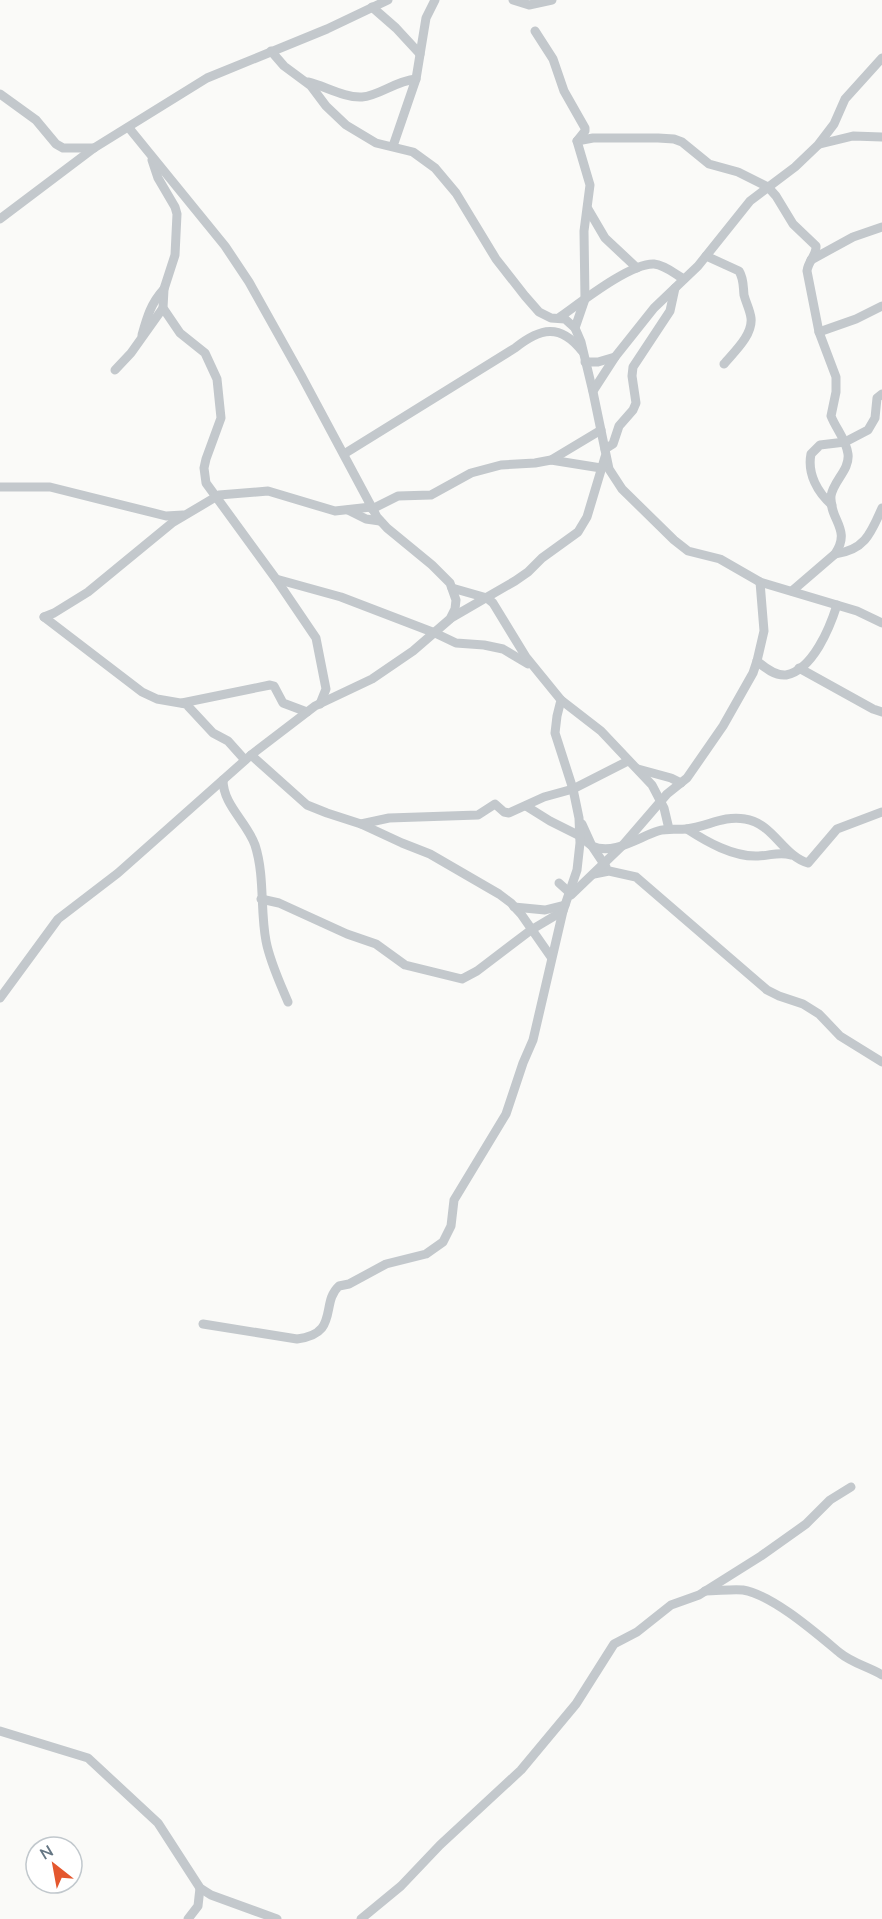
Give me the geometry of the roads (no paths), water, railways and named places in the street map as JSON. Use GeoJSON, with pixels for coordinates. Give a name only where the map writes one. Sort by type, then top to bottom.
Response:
{"type":"FeatureCollection","features":[{"type":"Feature","properties":{"kind":"street"},"geometry":{"type":"LineString","coordinates":[[0,219],[94,148],[207,78],[388,0]]}},
{"type":"Feature","properties":{"kind":"street"},"geometry":{"type":"LineString","coordinates":[[393,146],[416,79],[426,18],[435,0]]}},
{"type":"Feature","properties":{"kind":"street"},"geometry":{"type":"LineString","coordinates":[[513,0],[529,5],[552,0]]}},
{"type":"Feature","properties":{"kind":"street"},"geometry":{"type":"LineString","coordinates":[[372,8],[396,28],[420,54]]}},
{"type":"Feature","properties":{"kind":"street"},"geometry":{"type":"LineString","coordinates":[[535,31],[553,59],[567,97],[584,123],[585,131],[577,141]]}},
{"type":"Feature","properties":{"kind":"street"},"geometry":{"type":"LineString","coordinates":[[271,51],[284,66],[305,81],[346,125],[369,139],[413,152],[435,168],[456,193],[496,259],[539,312],[551,318],[560,317],[611,281],[637,268],[654,264],[684,279]]}},
{"type":"Feature","properties":{"kind":"street"},"geometry":{"type":"LineString","coordinates":[[593,391],[615,357],[648,315],[706,256],[750,201],[818,145],[834,124],[845,99],[882,58]]}},
{"type":"Feature","properties":{"kind":"street"},"geometry":{"type":"LineString","coordinates":[[305,81],[362,97],[405,80],[416,79]]}},
{"type":"Feature","properties":{"kind":"street"},"geometry":{"type":"LineString","coordinates":[[0,93],[36,120],[56,144],[63,148],[94,148]]}},
{"type":"Feature","properties":{"kind":"street"},"geometry":{"type":"LineString","coordinates":[[129,128],[225,246],[249,282],[380,521],[443,575],[452,588],[456,600],[450,619]]}},
{"type":"Feature","properties":{"kind":"street"},"geometry":{"type":"LineString","coordinates":[[818,145],[853,136],[882,137]]}},
{"type":"Feature","properties":{"kind":"street"},"geometry":{"type":"LineString","coordinates":[[577,141],[606,138],[674,139],[682,142],[709,164],[738,172],[768,187],[794,224],[814,244],[817,249],[809,261],[807,271],[819,332],[836,377],[836,392],[831,416],[845,442],[848,460],[832,492],[832,506]]}},
{"type":"Feature","properties":{"kind":"street"},"geometry":{"type":"LineString","coordinates":[[575,328],[585,299],[584,231],[591,185],[577,141]]}},
{"type":"Feature","properties":{"kind":"street"},"geometry":{"type":"LineString","coordinates":[[115,370],[163,308],[164,289],[175,255],[177,214],[158,178],[151,155]]}},
{"type":"Feature","properties":{"kind":"street"},"geometry":{"type":"LineString","coordinates":[[588,209],[605,238],[637,268]]}},
{"type":"Feature","properties":{"kind":"street"},"geometry":{"type":"LineString","coordinates":[[809,261],[853,237],[882,227]]}},
{"type":"Feature","properties":{"kind":"street"},"geometry":{"type":"LineString","coordinates":[[814,244],[832,248]]}},
{"type":"Feature","properties":{"kind":"street"},"geometry":{"type":"LineString","coordinates":[[706,256],[739,271],[750,317],[750,329],[724,363]]}},
{"type":"Feature","properties":{"kind":"street"},"geometry":{"type":"LineString","coordinates":[[0,998],[58,919],[118,873],[248,757],[307,712],[372,679],[435,633],[450,619],[523,576],[542,558],[578,532],[587,517],[605,453],[613,444],[619,426],[633,410],[636,395],[632,376],[633,367],[670,311],[675,288]]}},
{"type":"Feature","properties":{"kind":"street"},"geometry":{"type":"LineString","coordinates":[[141,339],[147,314],[164,289]]}},
{"type":"Feature","properties":{"kind":"street"},"geometry":{"type":"LineString","coordinates":[[819,332],[856,319],[882,306]]}},
{"type":"Feature","properties":{"kind":"street"},"geometry":{"type":"LineString","coordinates":[[163,308],[180,333],[205,353],[217,379],[220,418],[204,468],[206,483],[317,640],[326,689],[320,704]]}},
{"type":"Feature","properties":{"kind":"street"},"geometry":{"type":"LineString","coordinates":[[560,317],[575,328],[593,391],[609,469],[622,489],[682,548],[720,559],[760,582],[857,611],[882,623]]}},
{"type":"Feature","properties":{"kind":"street"},"geometry":{"type":"LineString","coordinates":[[344,454],[515,348],[530,336],[543,331],[559,333],[574,342],[584,357],[597,362],[615,357]]}},
{"type":"Feature","properties":{"kind":"street"},"geometry":{"type":"LineString","coordinates":[[792,591],[835,554],[840,546],[842,533],[832,506],[818,489],[810,466],[810,454],[820,445],[845,442],[858,436],[872,424],[875,418],[877,398],[882,394]]}},
{"type":"Feature","properties":{"kind":"street"},"geometry":{"type":"LineString","coordinates":[[551,460],[602,429]]}},
{"type":"Feature","properties":{"kind":"street"},"geometry":{"type":"LineString","coordinates":[[307,712],[283,703],[274,686],[270,685],[182,703],[157,699],[142,692],[44,617],[88,592],[148,542],[185,515],[221,494],[268,491],[334,511],[371,508],[399,496],[431,495],[471,473],[507,463],[535,463],[551,460],[601,468]]}},
{"type":"Feature","properties":{"kind":"street"},"geometry":{"type":"LineString","coordinates":[[0,487],[50,487],[166,516],[185,515]]}},
{"type":"Feature","properties":{"kind":"street"},"geometry":{"type":"LineString","coordinates":[[835,554],[850,550],[864,541],[882,508]]}},
{"type":"Feature","properties":{"kind":"street"},"geometry":{"type":"LineString","coordinates":[[348,510],[366,519],[380,521]]}},
{"type":"Feature","properties":{"kind":"street"},"geometry":{"type":"LineString","coordinates":[[276,579],[341,597],[456,643],[503,649],[535,668]]}},
{"type":"Feature","properties":{"kind":"street"},"geometry":{"type":"LineString","coordinates":[[261,899],[279,903],[347,934],[376,944],[405,965],[457,978],[472,975],[567,901],[593,874],[606,868],[669,792],[691,773],[723,726],[757,662],[764,630],[760,582]]}},
{"type":"Feature","properties":{"kind":"street"},"geometry":{"type":"LineString","coordinates":[[452,588],[487,598],[501,613],[523,653],[561,700],[601,731],[624,763],[681,783]]}},
{"type":"Feature","properties":{"kind":"street"},"geometry":{"type":"LineString","coordinates":[[757,662],[776,674],[787,675],[800,668],[821,645],[837,605]]}},
{"type":"Feature","properties":{"kind":"street"},"geometry":{"type":"LineString","coordinates":[[800,668],[882,712]]}},
{"type":"Feature","properties":{"kind":"street"},"geometry":{"type":"LineString","coordinates":[[203,1324],[297,1339],[305,1338],[318,1332],[327,1321],[332,1296],[339,1286],[349,1284],[386,1264],[426,1254],[443,1242],[451,1226],[454,1200],[506,1114],[533,1040],[551,957],[577,870],[579,818],[573,789],[555,733],[556,716],[561,700]]}},
{"type":"Feature","properties":{"kind":"street"},"geometry":{"type":"LineString","coordinates":[[182,703],[189,707],[213,733],[228,741],[307,805],[361,824],[430,854],[499,894],[514,907],[551,957]]}},
{"type":"Feature","properties":{"kind":"street"},"geometry":{"type":"LineString","coordinates":[[361,824],[389,818],[478,814],[495,804],[504,812],[509,813],[544,797],[573,789],[624,763]]}},
{"type":"Feature","properties":{"kind":"street"},"geometry":{"type":"LineString","coordinates":[[636,768],[652,785],[661,801],[669,829]]}},
{"type":"Feature","properties":{"kind":"street"},"geometry":{"type":"LineString","coordinates":[[223,780],[224,794],[254,843],[259,860],[267,946],[288,1002]]}},
{"type":"Feature","properties":{"kind":"street"},"geometry":{"type":"LineString","coordinates":[[526,806],[580,836],[598,849],[623,845],[649,834],[669,829],[687,829],[717,819],[746,819],[770,832],[795,856],[806,863],[811,862],[837,829],[882,812]]}},
{"type":"Feature","properties":{"kind":"street"},"geometry":{"type":"LineString","coordinates":[[579,818],[592,846],[606,868],[636,877],[767,990],[803,1004],[819,1014],[835,1033],[882,1062]]}},
{"type":"Feature","properties":{"kind":"street"},"geometry":{"type":"LineString","coordinates":[[687,829],[722,849],[740,854],[758,856],[779,852],[795,856]]}},
{"type":"Feature","properties":{"kind":"street"},"geometry":{"type":"LineString","coordinates":[[559,883],[567,901]]}},
{"type":"Feature","properties":{"kind":"street"},"geometry":{"type":"LineString","coordinates":[[514,907],[545,910],[567,901]]}},
{"type":"Feature","properties":{"kind":"street"},"geometry":{"type":"LineString","coordinates":[[361,1919],[401,1886],[440,1845],[521,1770],[576,1704],[614,1644],[637,1632],[671,1605],[705,1591],[777,1545],[806,1524],[830,1500],[851,1487]]}},
{"type":"Feature","properties":{"kind":"street"},"geometry":{"type":"LineString","coordinates":[[705,1591],[742,1590],[758,1595],[791,1613],[812,1632],[832,1644],[841,1654],[882,1675]]}},
{"type":"Feature","properties":{"kind":"street"},"geometry":{"type":"LineString","coordinates":[[0,1731],[88,1758],[158,1823],[200,1888],[211,1895],[277,1919]]}},
{"type":"Feature","properties":{"kind":"street"},"geometry":{"type":"LineString","coordinates":[[188,1919],[197,1909],[200,1888]]}}]}
